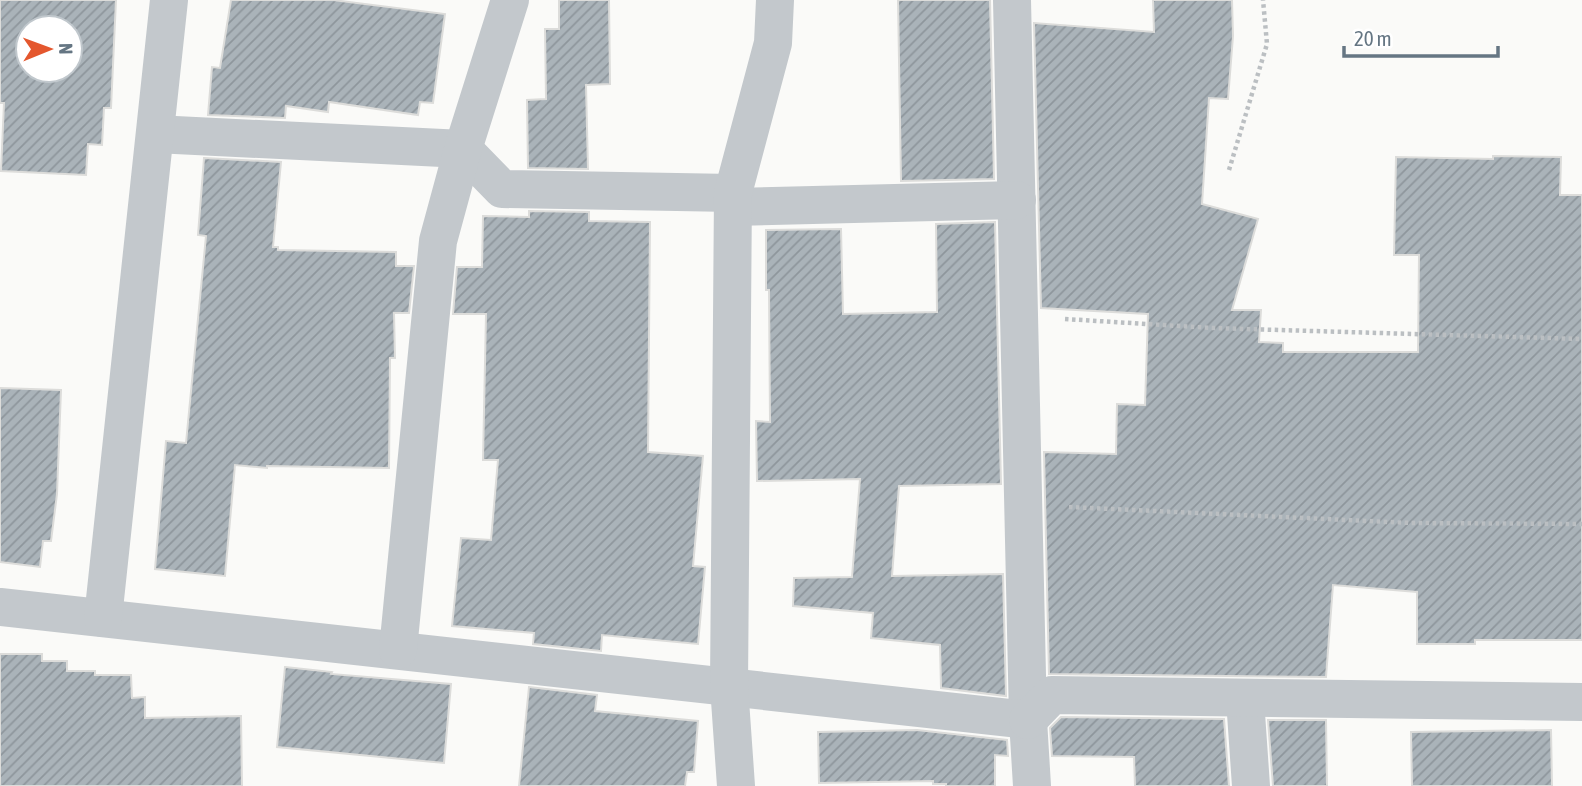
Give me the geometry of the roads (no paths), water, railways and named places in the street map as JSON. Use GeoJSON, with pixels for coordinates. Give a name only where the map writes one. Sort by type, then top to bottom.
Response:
{"type":"FeatureCollection","features":[{"type":"Feature","properties":{"kind":"street"},"geometry":{"type":"LineString","coordinates":[[103,618],[169,0]]}},
{"type":"Feature","properties":{"kind":"street"},"geometry":{"type":"LineString","coordinates":[[398,650],[438,242],[463,149],[510,0]]}},
{"type":"Feature","properties":{"kind":"street"},"geometry":{"type":"LineString","coordinates":[[736,786],[729,686],[733,200],[773,43],[775,0]]}},
{"type":"Feature","properties":{"kind":"street"},"geometry":{"type":"LineString","coordinates":[[1012,0],[1028,720],[1032,786]]}},
{"type":"Feature","properties":{"kind":"street"},"geometry":{"type":"LineString","coordinates":[[155,134],[463,149],[502,189],[733,200],[1017,200]]}},
{"type":"Feature","properties":{"kind":"street"},"geometry":{"type":"LineString","coordinates":[[0,607],[1028,720]]}},
{"type":"Feature","properties":{"kind":"street"},"geometry":{"type":"LineString","coordinates":[[1028,720],[1052,695],[1582,702]]}},
{"type":"Feature","properties":{"kind":"street"},"geometry":{"type":"LineString","coordinates":[[1245,699],[1251,786]]}}]}
